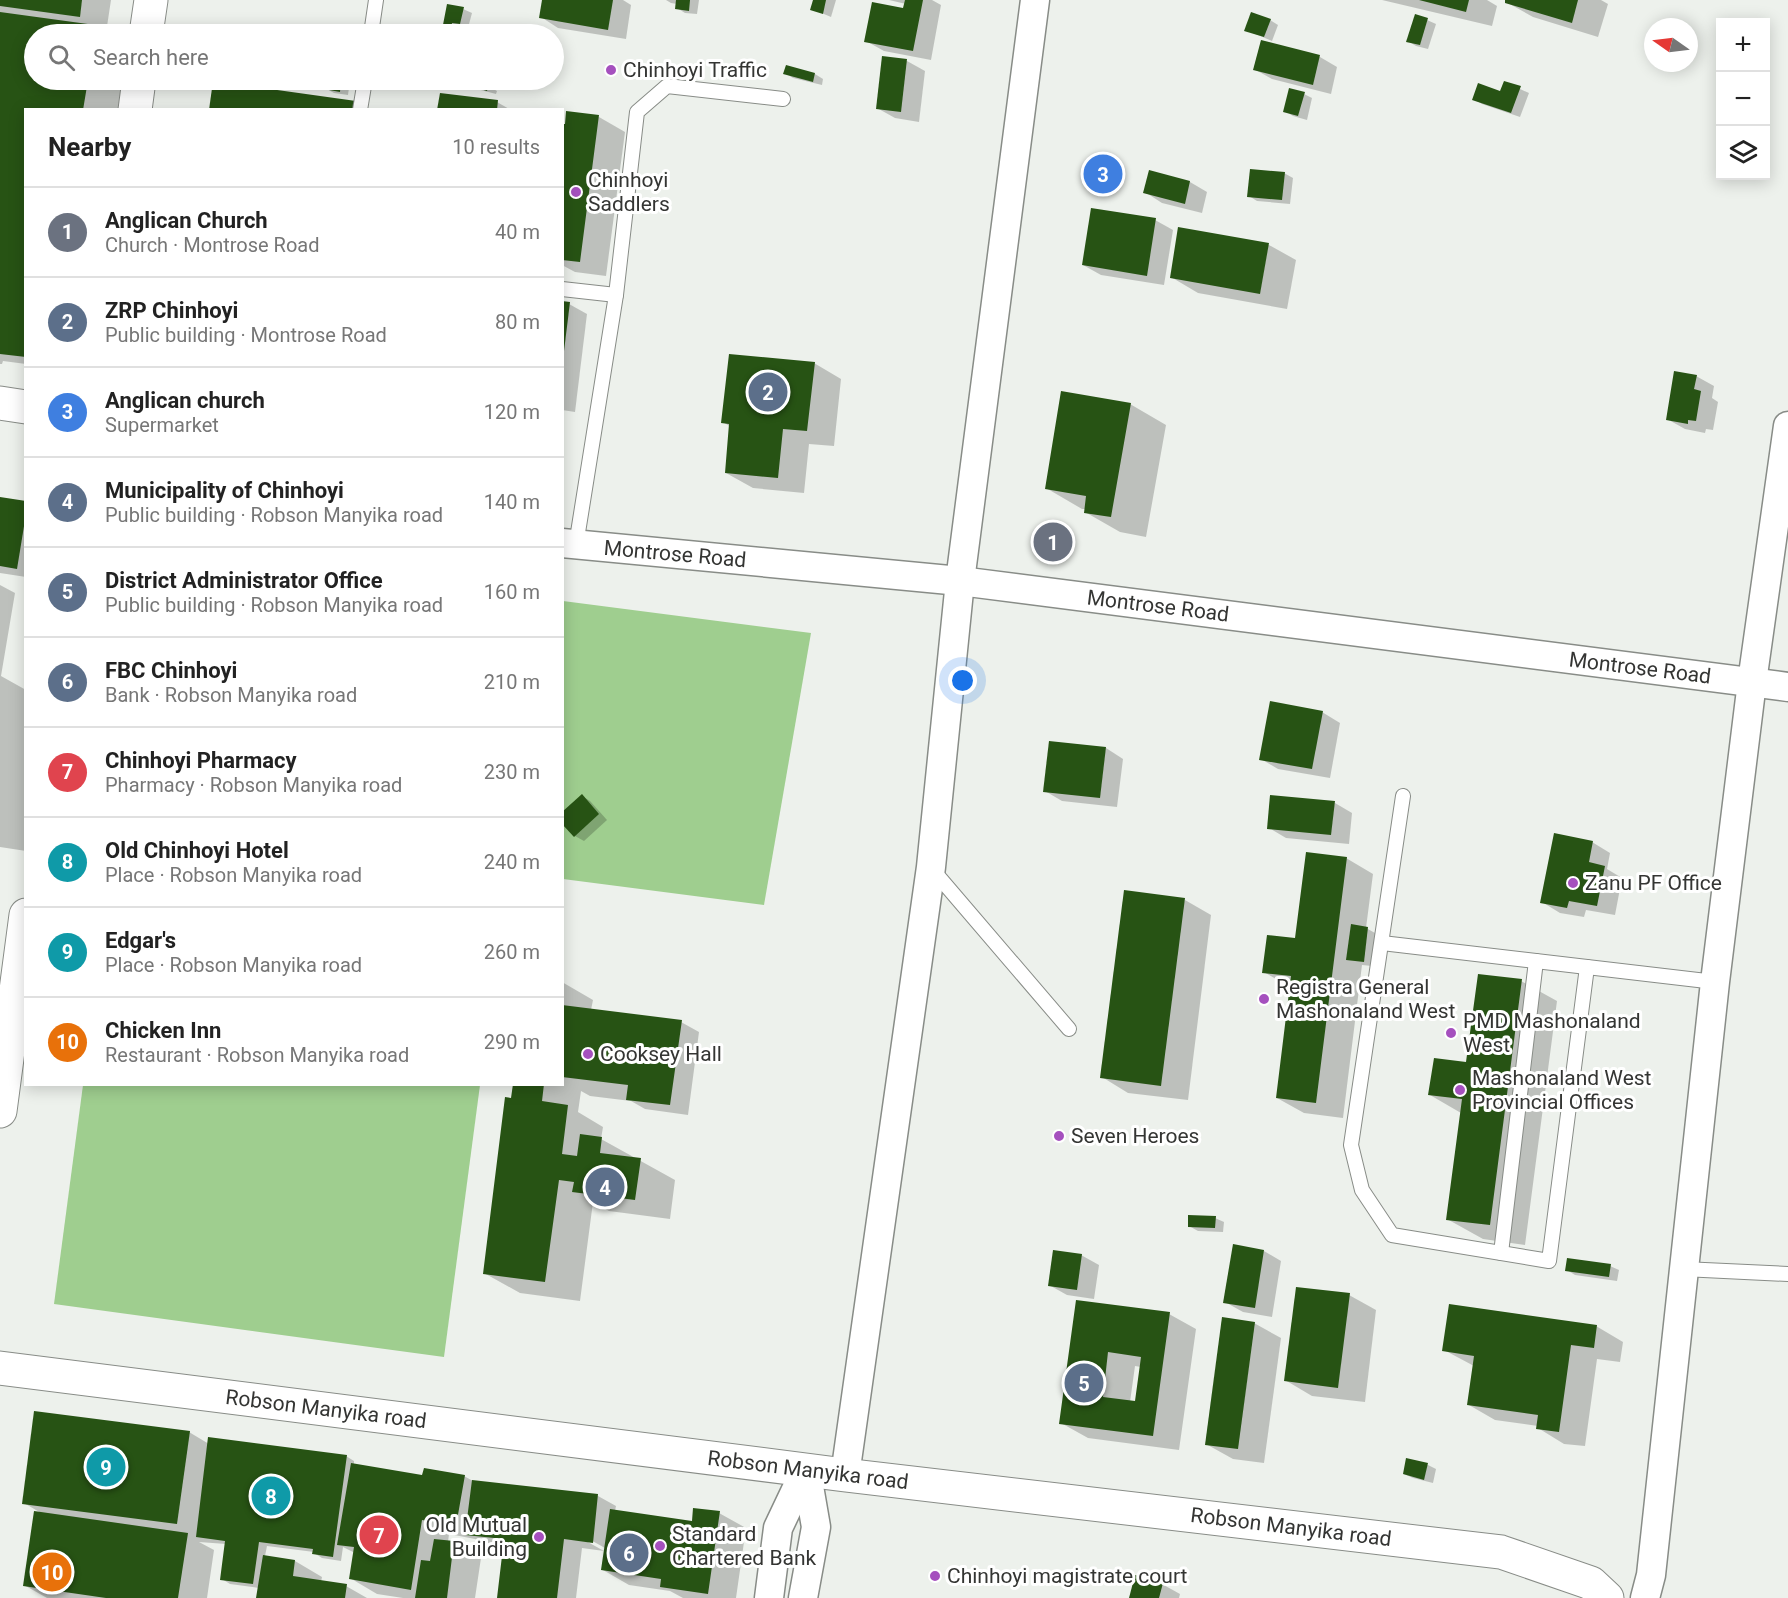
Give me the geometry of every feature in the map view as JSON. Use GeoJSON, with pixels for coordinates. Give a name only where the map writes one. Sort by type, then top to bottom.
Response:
{"type":"FeatureCollection","features":[{"type":"Feature","properties":{"kind":"main road"},"geometry":{"type":"LineString","coordinates":[[147,24],[151,0]]}},
{"type":"Feature","properties":{"kind":"main road"},"geometry":{"type":"LineString","coordinates":[[135,108],[138,90]]}},
{"type":"Feature","properties":{"kind":"main road"},"geometry":{"type":"LineString","coordinates":[[0,403],[24,407]]}},
{"type":"Feature","properties":{"kind":"main road"},"geometry":{"type":"LineString","coordinates":[[0,1110],[24,930]]}},
{"type":"Feature","properties":{"kind":"main road","name":"Robson Manyika road"},"geometry":{"type":"LineString","coordinates":[[0,1368],[845,1475],[1501,1552],[1591,1583],[1607,1598]]}},
{"type":"Feature","properties":{"kind":"street"},"geometry":{"type":"LineString","coordinates":[[845,1475],[931,867],[960,581],[1035,0]]}},
{"type":"Feature","properties":{"kind":"street"},"geometry":{"type":"LineString","coordinates":[[1645,1598],[1651,1575],[1715,982],[1752,682],[1788,426]]}},
{"type":"Feature","properties":{"kind":"street","name":"Montrose Road"},"geometry":{"type":"LineString","coordinates":[[569,544],[960,581],[1788,687]]}},
{"type":"Feature","properties":{"kind":"street"},"geometry":{"type":"LineString","coordinates":[[768,1598],[778,1528],[806,1469]]}},
{"type":"Feature","properties":{"kind":"street"},"geometry":{"type":"LineString","coordinates":[[803,1598],[816,1527],[806,1469]]}},
{"type":"Feature","properties":{"kind":"lane"},"geometry":{"type":"LineString","coordinates":[[372,24],[376,0]]}},
{"type":"Feature","properties":{"kind":"lane"},"geometry":{"type":"LineString","coordinates":[[569,544],[616,295],[638,112],[666,86],[783,99]]}},
{"type":"Feature","properties":{"kind":"lane"},"geometry":{"type":"LineString","coordinates":[[360,108],[363,90]]}},
{"type":"Feature","properties":{"kind":"lane"},"geometry":{"type":"LineString","coordinates":[[564,289],[616,295]]}},
{"type":"Feature","properties":{"kind":"lane"},"geometry":{"type":"LineString","coordinates":[[1403,796],[1351,1145],[1362,1190],[1392,1235],[1549,1261],[1587,967]]}},
{"type":"Feature","properties":{"kind":"lane"},"geometry":{"type":"LineString","coordinates":[[931,867],[1069,1029]]}},
{"type":"Feature","properties":{"kind":"lane"},"geometry":{"type":"LineString","coordinates":[[1382,943],[1715,982]]}},
{"type":"Feature","properties":{"kind":"lane"},"geometry":{"type":"LineString","coordinates":[[1502,1254],[1536,961]]}},
{"type":"Feature","properties":{"kind":"lane"},"geometry":{"type":"LineString","coordinates":[[1683,1269],[1788,1274]]}},
{"type":"Feature","properties":{"kind":"green space"},"geometry":{"type":"Polygon","coordinates":[[[564,601],[811,633],[764,905],[564,879],[564,601]]]}},
{"type":"Feature","properties":{"kind":"green space"},"geometry":{"type":"Polygon","coordinates":[[[83,1086],[480,1086],[444,1357],[54,1304],[83,1086]]]}},
{"type":"Feature","properties":{"kind":"building"},"geometry":{"type":"Polygon","coordinates":[[[0,0],[82,0],[80,17],[0,6],[0,0]]]}},
{"type":"Feature","properties":{"kind":"building"},"geometry":{"type":"Polygon","coordinates":[[[542,0],[613,0],[608,30],[539,18],[542,0]]]}},
{"type":"Feature","properties":{"kind":"building"},"geometry":{"type":"Polygon","coordinates":[[[676,0],[690,0],[689,11],[675,9],[676,0]]]}},
{"type":"Feature","properties":{"kind":"building"},"geometry":{"type":"Polygon","coordinates":[[[813,0],[826,0],[823,14],[810,10],[813,0]]]}},
{"type":"Feature","properties":{"kind":"building"},"geometry":{"type":"Polygon","coordinates":[[[905,0],[923,0],[913,51],[864,42],[872,2],[903,8],[905,0]]]}},
{"type":"Feature","properties":{"kind":"building"},"geometry":{"type":"Polygon","coordinates":[[[1419,0],[1469,0],[1466,12],[1419,0]]]}},
{"type":"Feature","properties":{"kind":"building"},"geometry":{"type":"Polygon","coordinates":[[[1505,0],[1578,0],[1572,23],[1505,3],[1505,0]]]}},
{"type":"Feature","properties":{"kind":"building"},"geometry":{"type":"Polygon","coordinates":[[[447,4],[464,7],[460,24],[443,24],[447,4]]]}},
{"type":"Feature","properties":{"kind":"building"},"geometry":{"type":"Polygon","coordinates":[[[0,12],[88,24],[24,24],[24,90],[86,90],[83,108],[24,108],[24,357],[0,354],[0,12]]]}},
{"type":"Feature","properties":{"kind":"building"},"geometry":{"type":"Polygon","coordinates":[[[1251,12],[1271,19],[1264,37],[1244,31],[1251,12]]]}},
{"type":"Feature","properties":{"kind":"building"},"geometry":{"type":"Polygon","coordinates":[[[1415,14],[1428,18],[1420,45],[1406,42],[1415,14]]]}},
{"type":"Feature","properties":{"kind":"building"},"geometry":{"type":"Polygon","coordinates":[[[1261,40],[1320,55],[1313,85],[1253,70],[1261,40]]]}},
{"type":"Feature","properties":{"kind":"building"},"geometry":{"type":"Polygon","coordinates":[[[882,56],[907,59],[901,112],[876,109],[882,56]]]}},
{"type":"Feature","properties":{"kind":"building"},"geometry":{"type":"Polygon","coordinates":[[[786,65],[815,73],[813,82],[783,74],[786,65]]]}},
{"type":"Feature","properties":{"kind":"building"},"geometry":{"type":"Polygon","coordinates":[[[1504,81],[1521,86],[1511,113],[1472,100],[1478,83],[1500,91],[1504,81]]]}},
{"type":"Feature","properties":{"kind":"building"},"geometry":{"type":"Polygon","coordinates":[[[1289,88],[1305,92],[1298,116],[1283,112],[1289,88]]]}},
{"type":"Feature","properties":{"kind":"building"},"geometry":{"type":"Polygon","coordinates":[[[212,90],[277,90],[356,101],[355,108],[209,108],[212,90]]]}},
{"type":"Feature","properties":{"kind":"building"},"geometry":{"type":"Polygon","coordinates":[[[440,93],[498,100],[497,108],[437,108],[440,93]]]}},
{"type":"Feature","properties":{"kind":"building","name":"Chinhoyi Saddlers"},"geometry":{"type":"Polygon","coordinates":[[[566,111],[599,115],[580,262],[564,260],[566,111]]]}},
{"type":"Feature","properties":{"kind":"building"},"geometry":{"type":"Polygon","coordinates":[[[1250,169],[1285,172],[1282,200],[1247,197],[1250,169]]]}},
{"type":"Feature","properties":{"kind":"building"},"geometry":{"type":"Polygon","coordinates":[[[1149,170],[1190,181],[1185,204],[1143,193],[1149,170]]]}},
{"type":"Feature","properties":{"kind":"building"},"geometry":{"type":"Polygon","coordinates":[[[1091,208],[1156,218],[1147,276],[1082,265],[1091,208]]]}},
{"type":"Feature","properties":{"kind":"building"},"geometry":{"type":"Polygon","coordinates":[[[1178,227],[1269,243],[1260,294],[1170,278],[1178,227]]]}},
{"type":"Feature","properties":{"kind":"building"},"geometry":{"type":"Polygon","coordinates":[[[564,301],[570,302],[564,351],[564,301]]]}},
{"type":"Feature","properties":{"kind":"building"},"geometry":{"type":"Polygon","coordinates":[[[729,354],[815,362],[807,431],[783,429],[778,478],[725,473],[729,424],[721,423],[729,354]]]}},
{"type":"Feature","properties":{"kind":"building"},"geometry":{"type":"Polygon","coordinates":[[[1674,371],[1697,375],[1694,389],[1701,391],[1696,421],[1688,420],[1688,424],[1666,420],[1674,371]]]}},
{"type":"Feature","properties":{"kind":"building"},"geometry":{"type":"Polygon","coordinates":[[[1061,391],[1131,403],[1111,517],[1084,513],[1086,496],[1045,489],[1061,391]]]}},
{"type":"Feature","properties":{"kind":"building"},"geometry":{"type":"Polygon","coordinates":[[[0,497],[24,501],[24,526],[17,569],[0,566],[0,497]]]}},
{"type":"Feature","properties":{"kind":"building"},"geometry":{"type":"Polygon","coordinates":[[[1270,701],[1323,711],[1312,769],[1259,760],[1270,701]]]}},
{"type":"Feature","properties":{"kind":"building"},"geometry":{"type":"Polygon","coordinates":[[[1049,741],[1106,747],[1100,798],[1043,792],[1049,741]]]}},
{"type":"Feature","properties":{"kind":"building"},"geometry":{"type":"Polygon","coordinates":[[[582,794],[599,814],[574,837],[564,826],[564,810],[582,794]]]}},
{"type":"Feature","properties":{"kind":"building"},"geometry":{"type":"Polygon","coordinates":[[[1270,795],[1335,801],[1331,835],[1267,829],[1270,795]]]}},
{"type":"Feature","properties":{"kind":"building","name":"Zanu PF Office"},"geometry":{"type":"Polygon","coordinates":[[[1554,833],[1593,841],[1589,862],[1605,866],[1597,906],[1569,901],[1567,908],[1540,903],[1554,833]]]}},
{"type":"Feature","properties":{"kind":"building"},"geometry":{"type":"Polygon","coordinates":[[[1306,852],[1347,857],[1316,1103],[1276,1098],[1291,976],[1262,973],[1267,935],[1295,938],[1306,852]]]}},
{"type":"Feature","properties":{"kind":"building"},"geometry":{"type":"Polygon","coordinates":[[[1124,890],[1185,898],[1161,1086],[1100,1078],[1124,890]]]}},
{"type":"Feature","properties":{"kind":"building"},"geometry":{"type":"Polygon","coordinates":[[[1351,924],[1368,927],[1364,962],[1346,960],[1351,924]]]}},
{"type":"Feature","properties":{"kind":"building"},"geometry":{"type":"Polygon","coordinates":[[[1478,974],[1522,979],[1490,1225],[1446,1220],[1462,1099],[1428,1095],[1434,1058],[1466,1062],[1478,974]]]}},
{"type":"Feature","properties":{"kind":"building"},"geometry":{"type":"Polygon","coordinates":[[[564,1005],[682,1020],[670,1105],[626,1100],[628,1085],[564,1077],[564,1005]]]}},
{"type":"Feature","properties":{"kind":"building"},"geometry":{"type":"Polygon","coordinates":[[[513,1086],[544,1086],[542,1101],[568,1105],[562,1154],[577,1156],[580,1134],[602,1137],[600,1153],[641,1158],[635,1200],[572,1192],[574,1182],[559,1180],[545,1282],[483,1274],[505,1097],[511,1098],[513,1086]]]}},
{"type":"Feature","properties":{"kind":"building"},"geometry":{"type":"Polygon","coordinates":[[[1188,1215],[1216,1216],[1215,1228],[1188,1227],[1188,1215]]]}},
{"type":"Feature","properties":{"kind":"building"},"geometry":{"type":"Polygon","coordinates":[[[1233,1244],[1264,1250],[1255,1308],[1223,1303],[1233,1244]]]}},
{"type":"Feature","properties":{"kind":"building"},"geometry":{"type":"Polygon","coordinates":[[[1053,1250],[1082,1254],[1077,1290],[1048,1286],[1053,1250]]]}},
{"type":"Feature","properties":{"kind":"building"},"geometry":{"type":"Polygon","coordinates":[[[1567,1258],[1611,1264],[1609,1277],[1565,1271],[1567,1258]]]}},
{"type":"Feature","properties":{"kind":"building"},"geometry":{"type":"Polygon","coordinates":[[[1296,1287],[1350,1293],[1338,1388],[1284,1381],[1296,1287]]]}},
{"type":"Feature","properties":{"kind":"building"},"geometry":{"type":"Polygon","coordinates":[[[1076,1300],[1170,1312],[1153,1436],[1059,1424],[1076,1300]],[[1108,1352],[1103,1397],[1135,1401],[1141,1357],[1108,1352]]]}},
{"type":"Feature","properties":{"kind":"building"},"geometry":{"type":"Polygon","coordinates":[[[1449,1304],[1597,1325],[1594,1348],[1571,1345],[1559,1432],[1536,1429],[1538,1415],[1467,1405],[1474,1356],[1442,1351],[1449,1304]]]}},
{"type":"Feature","properties":{"kind":"building"},"geometry":{"type":"Polygon","coordinates":[[[1222,1317],[1255,1322],[1238,1449],[1205,1445],[1222,1317]]]}},
{"type":"Feature","properties":{"kind":"building"},"geometry":{"type":"Polygon","coordinates":[[[34,1411],[190,1431],[177,1524],[22,1504],[34,1411]]]}},
{"type":"Feature","properties":{"kind":"building"},"geometry":{"type":"Polygon","coordinates":[[[208,1437],[347,1455],[333,1557],[312,1554],[313,1549],[259,1542],[253,1584],[220,1580],[225,1541],[196,1537],[208,1437]]]}},
{"type":"Feature","properties":{"kind":"building"},"geometry":{"type":"Polygon","coordinates":[[[1406,1458],[1428,1463],[1424,1480],[1403,1474],[1406,1458]]]}},
{"type":"Feature","properties":{"kind":"building"},"geometry":{"type":"Polygon","coordinates":[[[351,1463],[422,1475],[424,1468],[465,1475],[456,1526],[422,1520],[411,1590],[349,1579],[354,1547],[337,1545],[351,1463]]]}},
{"type":"Feature","properties":{"kind":"building","name":"Old Mutual Building"},"geometry":{"type":"Polygon","coordinates":[[[472,1480],[598,1494],[593,1543],[564,1539],[557,1598],[497,1598],[504,1539],[465,1535],[472,1480]]]}},
{"type":"Feature","properties":{"kind":"building","name":"Standard Chartered Bank"},"geometry":{"type":"Polygon","coordinates":[[[693,1508],[720,1511],[708,1594],[660,1587],[661,1579],[601,1570],[610,1509],[692,1521],[693,1508]]]}},
{"type":"Feature","properties":{"kind":"building"},"geometry":{"type":"Polygon","coordinates":[[[34,1511],[188,1533],[178,1598],[106,1598],[23,1586],[34,1511]]]}},
{"type":"Feature","properties":{"kind":"building"},"geometry":{"type":"Polygon","coordinates":[[[434,1539],[454,1541],[447,1598],[415,1598],[421,1560],[430,1561],[434,1539]]]}},
{"type":"Feature","properties":{"kind":"building"},"geometry":{"type":"Polygon","coordinates":[[[263,1555],[295,1560],[293,1576],[347,1584],[345,1598],[256,1598],[263,1555]]]}},
{"type":"Feature","properties":{"kind":"building"},"geometry":{"type":"Polygon","coordinates":[[[1135,1575],[1163,1583],[1159,1598],[1129,1598],[1135,1575]]]}},
{"type":"Feature","properties":{"kind":"place","name":"Chinhoyi Traffic"},"geometry":{"type":"Point","coordinates":[611,70]}},
{"type":"Feature","properties":{"kind":"place","name":"Anglican church"},"geometry":{"type":"Point","coordinates":[1103,174]}},
{"type":"Feature","properties":{"kind":"place","name":"Chinhoyi Saddlers"},"geometry":{"type":"Point","coordinates":[576,192]}},
{"type":"Feature","properties":{"kind":"place","name":"ZRP Chinhoyi"},"geometry":{"type":"Point","coordinates":[768,392]}},
{"type":"Feature","properties":{"kind":"place","name":"Anglican Church"},"geometry":{"type":"Point","coordinates":[1053,542]}},
{"type":"Feature","properties":{"kind":"place","name":"Zanu PF Office"},"geometry":{"type":"Point","coordinates":[1573,883]}},
{"type":"Feature","properties":{"kind":"place","name":"Registra General Mashonaland West"},"geometry":{"type":"Point","coordinates":[1264,999]}},
{"type":"Feature","properties":{"kind":"place","name":"PMD Mashonaland West"},"geometry":{"type":"Point","coordinates":[1451,1033]}},
{"type":"Feature","properties":{"kind":"place","name":"Cooksey Hall"},"geometry":{"type":"Point","coordinates":[588,1054]}},
{"type":"Feature","properties":{"kind":"place","name":"Mashonaland West Provincial Offices"},"geometry":{"type":"Point","coordinates":[1460,1090]}},
{"type":"Feature","properties":{"kind":"place","name":"Seven Heroes"},"geometry":{"type":"Point","coordinates":[1059,1136]}},
{"type":"Feature","properties":{"kind":"place","name":"Municipality of Chinhoyi"},"geometry":{"type":"Point","coordinates":[605,1187]}},
{"type":"Feature","properties":{"kind":"place","name":"District Administrator Office"},"geometry":{"type":"Point","coordinates":[1084,1383]}},
{"type":"Feature","properties":{"kind":"place","name":"Edgar's"},"geometry":{"type":"Point","coordinates":[106,1467]}},
{"type":"Feature","properties":{"kind":"place","name":"Old Chinhoyi Hotel"},"geometry":{"type":"Point","coordinates":[271,1496]}},
{"type":"Feature","properties":{"kind":"place","name":"Chinhoyi Pharmacy"},"geometry":{"type":"Point","coordinates":[379,1535]}},
{"type":"Feature","properties":{"kind":"place","name":"Old Mutual Building"},"geometry":{"type":"Point","coordinates":[539,1537]}},
{"type":"Feature","properties":{"kind":"place","name":"Standard Chartered Bank"},"geometry":{"type":"Point","coordinates":[660,1546]}},
{"type":"Feature","properties":{"kind":"place","name":"FBC Chinhoyi"},"geometry":{"type":"Point","coordinates":[629,1553]}},
{"type":"Feature","properties":{"kind":"place","name":"Chicken Inn"},"geometry":{"type":"Point","coordinates":[52,1572]}},
{"type":"Feature","properties":{"kind":"place","name":"Chinhoyi magistrate court"},"geometry":{"type":"Point","coordinates":[935,1576]}}]}
